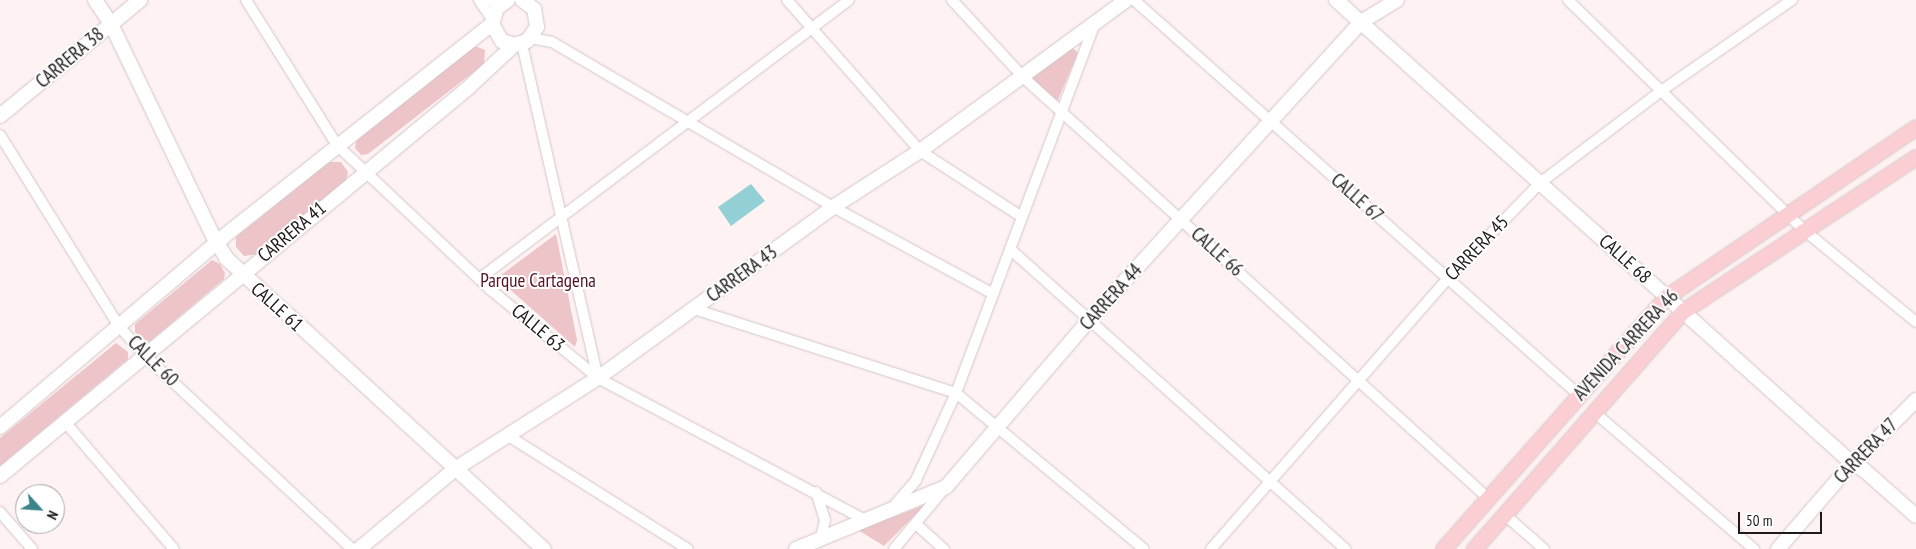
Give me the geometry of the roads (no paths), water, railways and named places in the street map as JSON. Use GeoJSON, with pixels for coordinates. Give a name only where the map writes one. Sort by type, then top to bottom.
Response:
{"type":"FeatureCollection","features":[{"type":"Feature","properties":{"kind":"main road","name":"AVENIDA CARRERA 46"},"geometry":{"type":"LineString","coordinates":[[1443,549],[1666,296],[1916,127]]}},
{"type":"Feature","properties":{"kind":"main road","name":"AVENIDA CARRERA 46"},"geometry":{"type":"LineString","coordinates":[[1474,549],[1682,311],[1916,157]]}},
{"type":"Feature","properties":{"kind":"street","name":"CALLE 61"},"geometry":{"type":"LineString","coordinates":[[95,0],[111,24],[216,243],[241,274],[544,549]]}},
{"type":"Feature","properties":{"kind":"street","name":"CARRERA 38"},"geometry":{"type":"LineString","coordinates":[[0,116],[140,0]]}},
{"type":"Feature","properties":{"kind":"street","name":"CALLE 63"},"geometry":{"type":"LineString","coordinates":[[246,0],[337,145],[363,172],[478,279],[598,378],[816,492],[867,521]]}},
{"type":"Feature","properties":{"kind":"street"},"geometry":{"type":"LineString","coordinates":[[479,0],[502,41],[552,42],[685,122],[833,207],[993,294]]}},
{"type":"Feature","properties":{"kind":"street"},"geometry":{"type":"LineString","coordinates":[[487,0],[506,1]]}},
{"type":"Feature","properties":{"kind":"street"},"geometry":{"type":"LineString","coordinates":[[522,0],[538,10],[552,42]]}},
{"type":"Feature","properties":{"kind":"street"},"geometry":{"type":"LineString","coordinates":[[787,0],[920,151],[1022,217]]}},
{"type":"Feature","properties":{"kind":"street"},"geometry":{"type":"LineString","coordinates":[[478,279],[849,0]]}},
{"type":"Feature","properties":{"kind":"street","name":"CALLE 66"},"geometry":{"type":"LineString","coordinates":[[952,0],[1023,77],[1061,113],[1182,220],[1488,498]]}},
{"type":"Feature","properties":{"kind":"street","name":"CARRERA 43"},"geometry":{"type":"LineString","coordinates":[[359,549],[455,469],[510,437],[598,378],[833,207],[920,151],[1126,0]]}},
{"type":"Feature","properties":{"kind":"street","name":"CALLE 67"},"geometry":{"type":"LineString","coordinates":[[1134,0],[1580,395]]}},
{"type":"Feature","properties":{"kind":"street","name":"CALLE 68"},"geometry":{"type":"LineString","coordinates":[[1336,0],[1853,464],[1864,470],[1916,516]]}},
{"type":"Feature","properties":{"kind":"street","name":"CARRERA 44"},"geometry":{"type":"LineString","coordinates":[[796,549],[946,488],[1089,320],[1182,220],[1360,22],[1397,0]]}},
{"type":"Feature","properties":{"kind":"street"},"geometry":{"type":"LineString","coordinates":[[1568,0],[1804,230],[1916,322]]}},
{"type":"Feature","properties":{"kind":"street","name":"CARRERA 45"},"geometry":{"type":"LineString","coordinates":[[1210,549],[1448,278],[1540,183],[1661,91],[1792,0]]}},
{"type":"Feature","properties":{"kind":"street"},"geometry":{"type":"LineString","coordinates":[[492,22],[506,1]]}},
{"type":"Feature","properties":{"kind":"street"},"geometry":{"type":"LineString","coordinates":[[538,10],[522,42],[559,218],[598,378]]}},
{"type":"Feature","properties":{"kind":"street","name":"CARRERA 41"},"geometry":{"type":"LineString","coordinates":[[0,427],[216,243],[492,22]]}},
{"type":"Feature","properties":{"kind":"street"},"geometry":{"type":"LineString","coordinates":[[888,512],[916,480],[956,393],[1094,25]]}},
{"type":"Feature","properties":{"kind":"street","name":"CARRERA 41"},"geometry":{"type":"LineString","coordinates":[[0,476],[363,172],[522,42]]}},
{"type":"Feature","properties":{"kind":"street","name":"CALLE 60"},"geometry":{"type":"LineString","coordinates":[[0,135],[120,326],[144,355],[352,549]]}},
{"type":"Feature","properties":{"kind":"street"},"geometry":{"type":"LineString","coordinates":[[1010,249],[1346,549]]}},
{"type":"Feature","properties":{"kind":"street"},"geometry":{"type":"LineString","coordinates":[[694,309],[956,393],[999,426],[1144,549]]}},
{"type":"Feature","properties":{"kind":"street","name":"CARRERA 47"},"geometry":{"type":"LineString","coordinates":[[1778,549],[1853,464],[1916,400]]}},
{"type":"Feature","properties":{"kind":"street"},"geometry":{"type":"LineString","coordinates":[[1594,412],[1754,549]]}},
{"type":"Feature","properties":{"kind":"street"},"geometry":{"type":"LineString","coordinates":[[66,422],[174,549]]}},
{"type":"Feature","properties":{"kind":"street"},"geometry":{"type":"LineString","coordinates":[[510,437],[688,549]]}},
{"type":"Feature","properties":{"kind":"street"},"geometry":{"type":"LineString","coordinates":[[894,549],[946,488]]}},
{"type":"Feature","properties":{"kind":"street"},"geometry":{"type":"LineString","coordinates":[[816,492],[823,507],[825,520],[821,538]]}},
{"type":"Feature","properties":{"kind":"street"},"geometry":{"type":"LineString","coordinates":[[0,512],[32,549]]}},
{"type":"Feature","properties":{"kind":"street"},"geometry":{"type":"LineString","coordinates":[[1504,514],[1544,549]]}},
{"type":"Feature","properties":{"kind":"street"},"geometry":{"type":"LineString","coordinates":[[916,524],[944,549]]}},
{"type":"Feature","properties":{"kind":"water"},"geometry":{"type":"Polygon","coordinates":[[[751,184],[765,201],[731,226],[718,207],[751,184]]]}},
{"type":"Feature","properties":{"kind":"park label","name":"Parque Cartagena"},"geometry":{"type":"Point","coordinates":[538,281]}}]}
